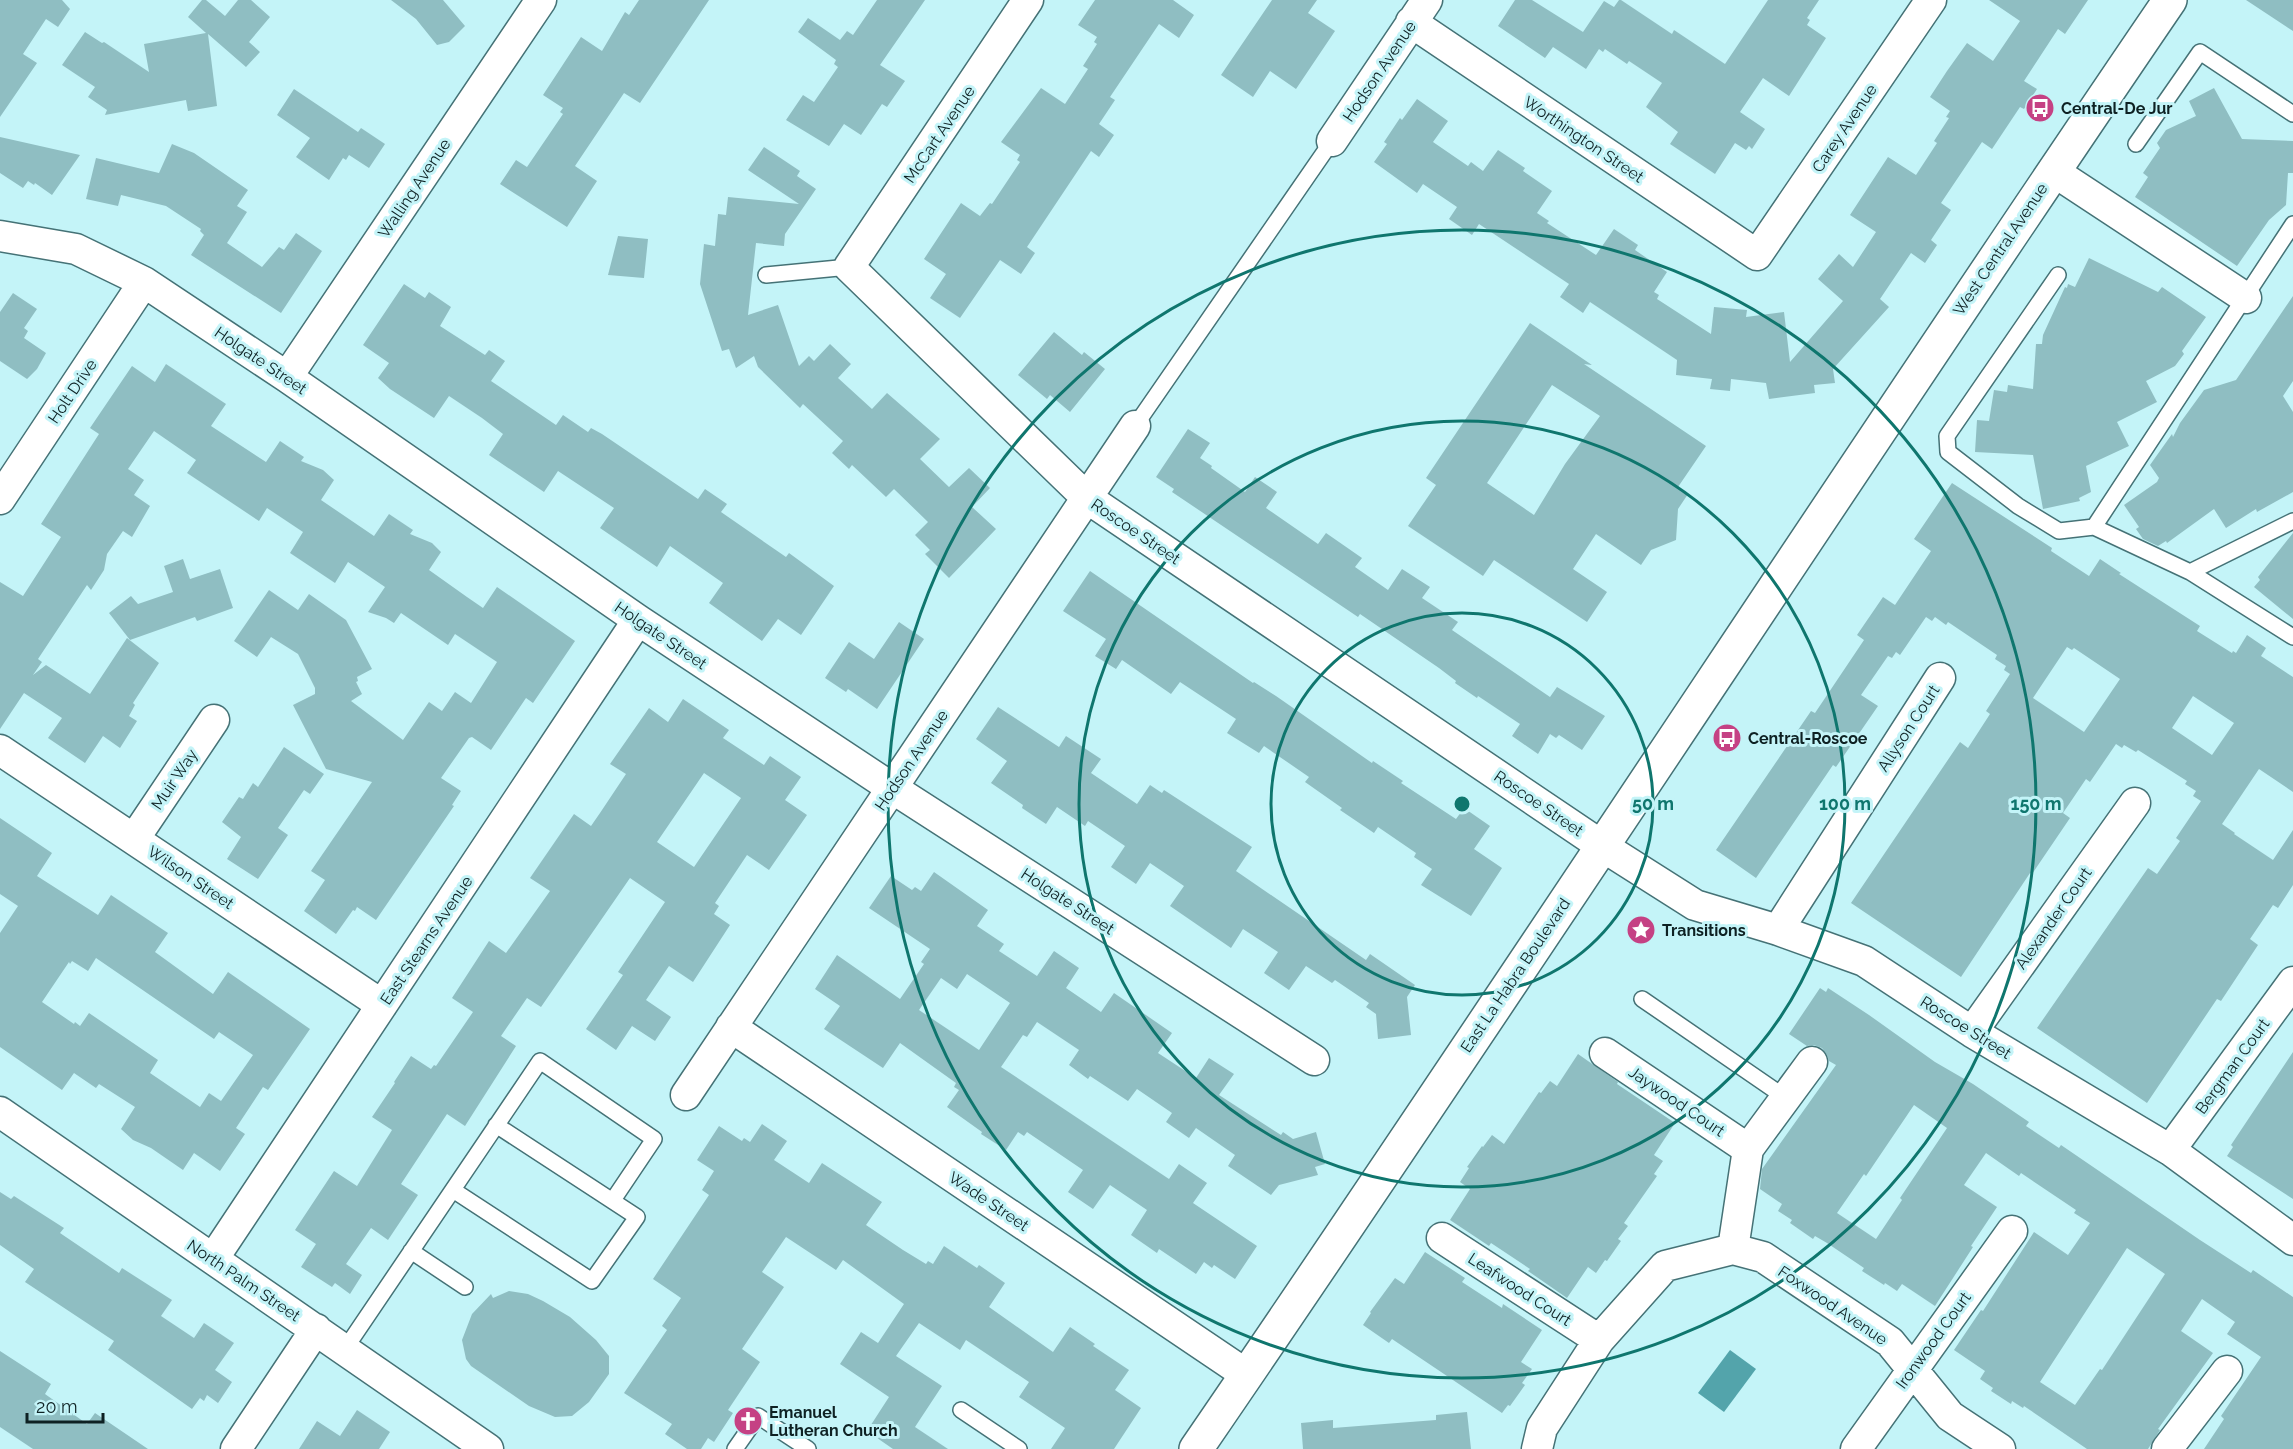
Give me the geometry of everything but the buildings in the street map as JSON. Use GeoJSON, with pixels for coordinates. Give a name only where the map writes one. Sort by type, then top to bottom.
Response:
{"type":"FeatureCollection","features":[{"type":"Feature","properties":{"kind":"main road","name":"West Central Avenue"},"geometry":{"type":"LineString","coordinates":[[1832,500],[2170,0]]}},
{"type":"Feature","properties":{"kind":"main road","name":"East La Habra Boulevard"},"geometry":{"type":"LineString","coordinates":[[1196,1449],[1832,500]]}},
{"type":"Feature","properties":{"kind":"street","name":"Walling Avenue"},"geometry":{"type":"LineString","coordinates":[[287,377],[541,0]]}},
{"type":"Feature","properties":{"kind":"street","name":"McCart Avenue"},"geometry":{"type":"LineString","coordinates":[[849,267],[1028,0]]}},
{"type":"Feature","properties":{"kind":"street","name":"Carey Avenue"},"geometry":{"type":"LineString","coordinates":[[1757,255],[1931,0]]}},
{"type":"Feature","properties":{"kind":"street","name":"Worthington Street"},"geometry":{"type":"LineString","coordinates":[[1419,11],[1757,255]]}},
{"type":"Feature","properties":{"kind":"street","name":"Hodson Avenue"},"geometry":{"type":"LineString","coordinates":[[1332,141],[1419,11]]}},
{"type":"Feature","properties":{"kind":"street"},"geometry":{"type":"LineString","coordinates":[[2053,171],[2246,298]]}},
{"type":"Feature","properties":{"kind":"street","name":"Holgate Street"},"geometry":{"type":"LineString","coordinates":[[0,236],[76,249],[144,282],[287,377],[638,620],[892,788],[1314,1060]]}},
{"type":"Feature","properties":{"kind":"street","name":"Roscoe Street"},"geometry":{"type":"LineString","coordinates":[[849,267],[1087,498],[1602,846],[1695,905],[1778,930],[1864,961],[1972,1032],[2170,1149],[2293,1240]]}},
{"type":"Feature","properties":{"kind":"street","name":"Holt Drive"},"geometry":{"type":"LineString","coordinates":[[0,499],[144,282]]}},
{"type":"Feature","properties":{"kind":"street","name":"Hodson Avenue"},"geometry":{"type":"LineString","coordinates":[[686,1095],[1135,426]]}},
{"type":"Feature","properties":{"kind":"street","name":"East Stearns Avenue"},"geometry":{"type":"LineString","coordinates":[[213,1259],[638,620]]}},
{"type":"Feature","properties":{"kind":"street","name":"Allyson Court"},"geometry":{"type":"LineString","coordinates":[[1778,930],[1940,678]]}},
{"type":"Feature","properties":{"kind":"street","name":"Muir Way"},"geometry":{"type":"LineString","coordinates":[[134,839],[214,720]]}},
{"type":"Feature","properties":{"kind":"street","name":"Wilson Street"},"geometry":{"type":"LineString","coordinates":[[0,750],[382,1005]]}},
{"type":"Feature","properties":{"kind":"street","name":"Alexander Court"},"geometry":{"type":"LineString","coordinates":[[1972,1032],[2135,803]]}},
{"type":"Feature","properties":{"kind":"street","name":"Bergman Court"},"geometry":{"type":"LineString","coordinates":[[2170,1149],[2293,982]]}},
{"type":"Feature","properties":{"kind":"street","name":"Wade Street"},"geometry":{"type":"LineString","coordinates":[[731,1027],[1246,1375]]}},
{"type":"Feature","properties":{"kind":"street","name":"Jaywood Court"},"geometry":{"type":"LineString","coordinates":[[1605,1053],[1748,1149]]}},
{"type":"Feature","properties":{"kind":"street"},"geometry":{"type":"LineString","coordinates":[[1537,1449],[1542,1428],[1599,1340],[1665,1266],[1733,1249],[1748,1149],[1812,1062]]}},
{"type":"Feature","properties":{"kind":"street","name":"North Palm Street"},"geometry":{"type":"LineString","coordinates":[[0,1112],[488,1449]]}},
{"type":"Feature","properties":{"kind":"street","name":"Ironwood Court"},"geometry":{"type":"LineString","coordinates":[[1856,1449],[1911,1369],[2012,1231]]}},
{"type":"Feature","properties":{"kind":"street","name":"Leafwood Court"},"geometry":{"type":"LineString","coordinates":[[1442,1238],[1599,1340]]}},
{"type":"Feature","properties":{"kind":"street","name":"Foxwood Avenue"},"geometry":{"type":"LineString","coordinates":[[1733,1249],[1762,1257],[1890,1342],[1950,1416],[2000,1449]]}},
{"type":"Feature","properties":{"kind":"street"},"geometry":{"type":"LineString","coordinates":[[236,1449],[316,1329]]}},
{"type":"Feature","properties":{"kind":"street"},"geometry":{"type":"LineString","coordinates":[[2167,1449],[2227,1371]]}},
{"type":"Feature","properties":{"kind":"lane"},"geometry":{"type":"LineString","coordinates":[[2136,144],[2200,52],[2293,114]]}},
{"type":"Feature","properties":{"kind":"lane"},"geometry":{"type":"LineString","coordinates":[[1135,426],[1332,141]]}},
{"type":"Feature","properties":{"kind":"lane"},"geometry":{"type":"LineString","coordinates":[[2094,527],[2293,224]]}},
{"type":"Feature","properties":{"kind":"lane"},"geometry":{"type":"LineString","coordinates":[[766,275],[849,267]]}},
{"type":"Feature","properties":{"kind":"lane"},"geometry":{"type":"LineString","coordinates":[[2058,275],[1947,436],[1948,452],[2019,506],[2059,531],[2094,527],[2190,572],[2293,637]]}},
{"type":"Feature","properties":{"kind":"lane"},"geometry":{"type":"LineString","coordinates":[[2190,572],[2293,521]]}},
{"type":"Feature","properties":{"kind":"lane"},"geometry":{"type":"LineString","coordinates":[[1642,999],[1786,1098]]}},
{"type":"Feature","properties":{"kind":"lane"},"geometry":{"type":"LineString","coordinates":[[345,1349],[540,1061],[654,1139],[613,1200]]}},
{"type":"Feature","properties":{"kind":"lane"},"geometry":{"type":"LineString","coordinates":[[453,1190],[592,1281],[637,1216],[496,1125]]}},
{"type":"Feature","properties":{"kind":"lane"},"geometry":{"type":"LineString","coordinates":[[411,1251],[465,1287]]}},
{"type":"Feature","properties":{"kind":"lane"},"geometry":{"type":"LineString","coordinates":[[961,1410],[1019,1449]]}},
{"type":"Feature","properties":{"kind":"lane"},"geometry":{"type":"LineString","coordinates":[[735,1449],[758,1416],[808,1449]]}},
{"type":"Feature","properties":{"kind":"water"},"geometry":{"type":"Polygon","coordinates":[[[1730,1350],[1756,1369],[1724,1412],[1698,1393],[1730,1350]]]}},
{"type":"Feature","properties":{"kind":"place","name":"Central-De Jur"},"geometry":{"type":"Point","coordinates":[2040,108]}},
{"type":"Feature","properties":{"kind":"place","name":"Central-Roscoe"},"geometry":{"type":"Point","coordinates":[1727,738]}},
{"type":"Feature","properties":{"kind":"place","name":"Transitions"},"geometry":{"type":"Point","coordinates":[1641,930]}},
{"type":"Feature","properties":{"kind":"place","name":"Emanuel Lutheran Church"},"geometry":{"type":"Point","coordinates":[748,1421]}}]}
